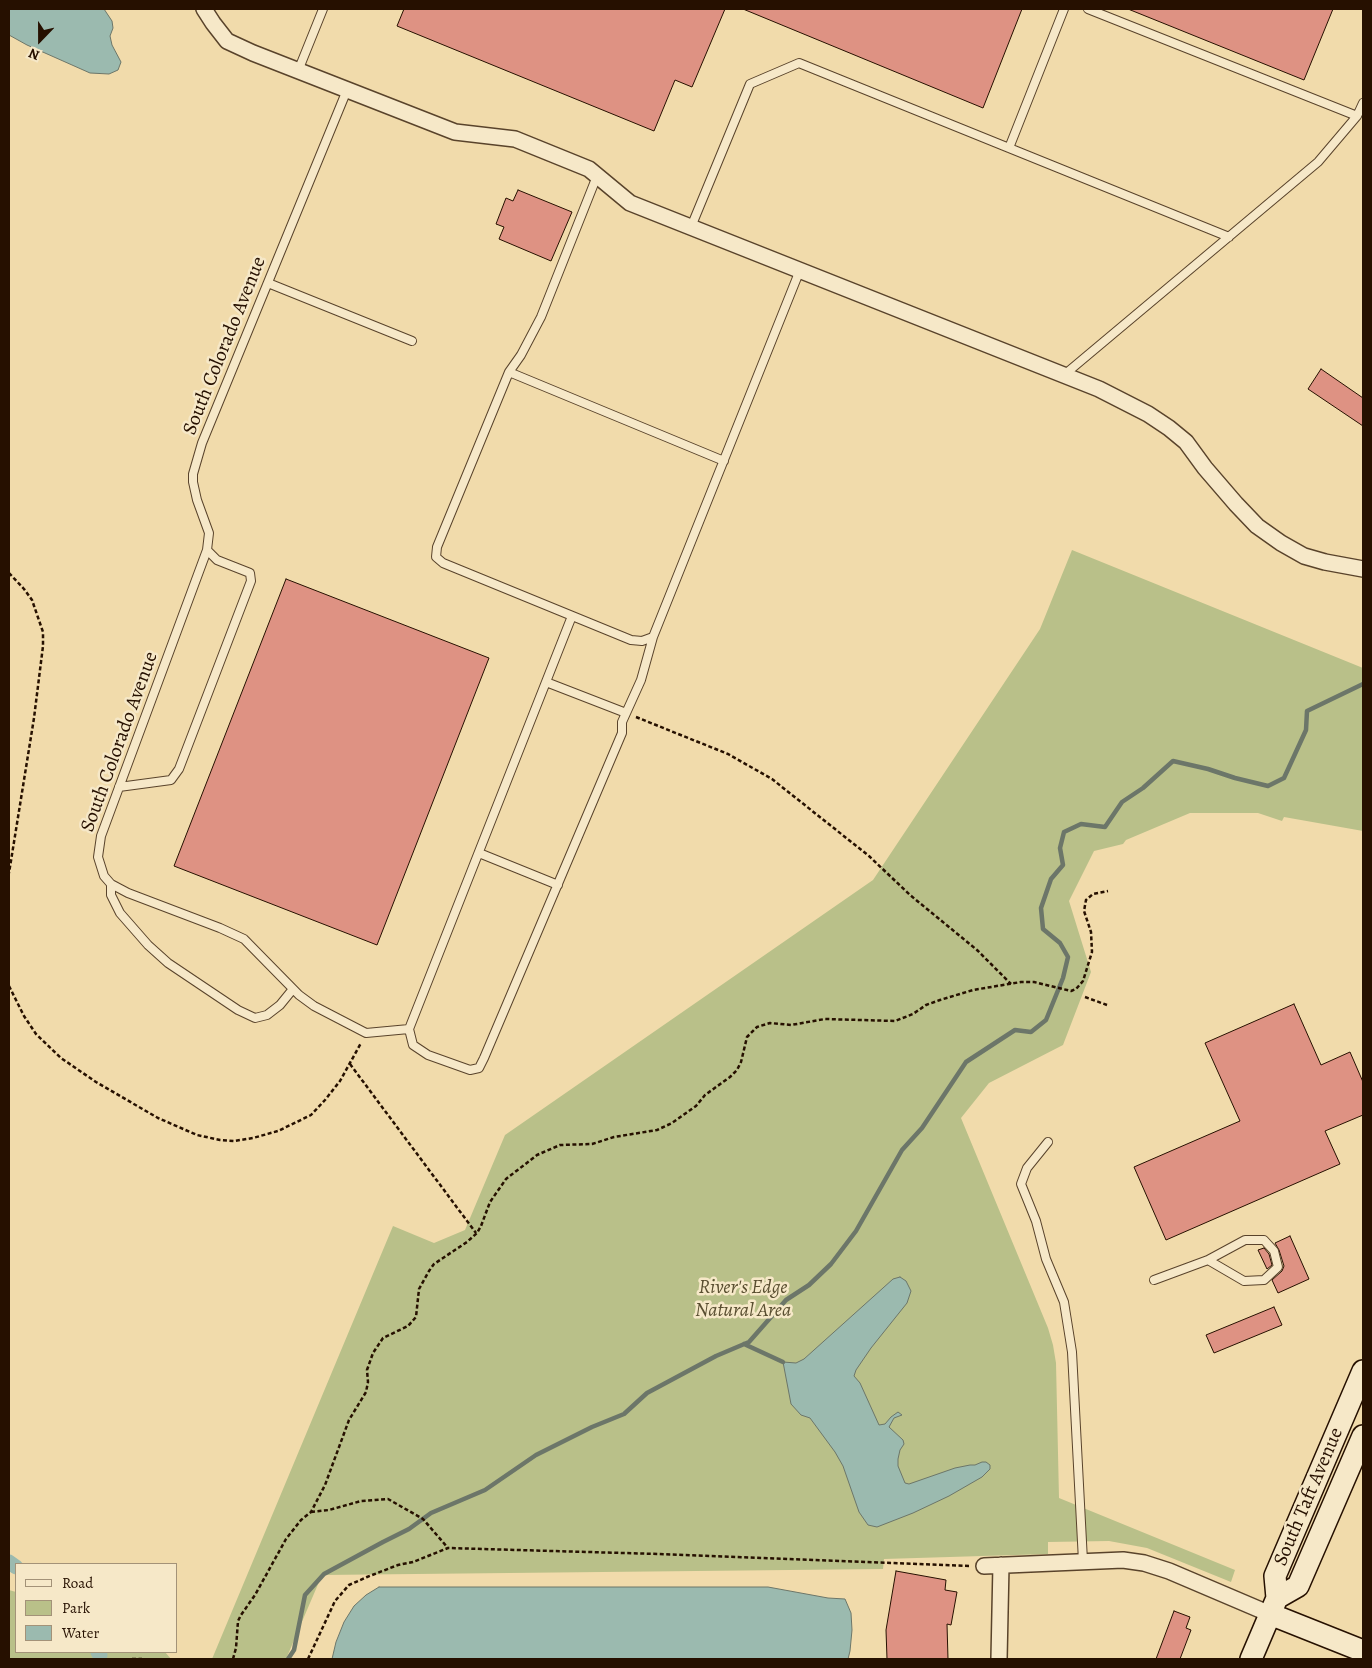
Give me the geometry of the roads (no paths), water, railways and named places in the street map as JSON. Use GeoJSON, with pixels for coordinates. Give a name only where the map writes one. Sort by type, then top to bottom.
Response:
{"type":"FeatureCollection","features":[{"type":"Feature","properties":{"kind":"main road","name":"South Taft Avenue"},"geometry":{"type":"LineString","coordinates":[[1251,1659],[1274,1606],[1275,1576],[1363,1371]]}},
{"type":"Feature","properties":{"kind":"main road","name":"South Taft Avenue"},"geometry":{"type":"LineString","coordinates":[[1274,1606],[1298,1586],[1363,1436]]}},
{"type":"Feature","properties":{"kind":"main road"},"geometry":{"type":"LineString","coordinates":[[1274,1606],[1363,1651]]}},
{"type":"Feature","properties":{"kind":"street"},"geometry":{"type":"LineString","coordinates":[[204,9],[227,41],[298,71],[456,132],[515,139],[589,169],[630,203],[1099,389],[1148,414],[1186,442],[1205,468],[1252,521],[1281,543],[1304,556],[1363,569]]}},
{"type":"Feature","properties":{"kind":"street"},"geometry":{"type":"LineString","coordinates":[[984,1566],[1123,1560],[1144,1563],[1274,1606]]}},
{"type":"Feature","properties":{"kind":"street"},"geometry":{"type":"LineString","coordinates":[[999,1659],[1001,1565]]}},
{"type":"Feature","properties":{"kind":"lane"},"geometry":{"type":"LineString","coordinates":[[298,71],[323,9]]}},
{"type":"Feature","properties":{"kind":"lane"},"geometry":{"type":"LineString","coordinates":[[1009,148],[1064,9]]}},
{"type":"Feature","properties":{"kind":"lane"},"geometry":{"type":"LineString","coordinates":[[1088,9],[1357,116]]}},
{"type":"Feature","properties":{"kind":"lane"},"geometry":{"type":"LineString","coordinates":[[691,227],[750,84],[799,63],[1229,237]]}},
{"type":"Feature","properties":{"kind":"lane","name":"South Colorado Avenue"},"geometry":{"type":"LineString","coordinates":[[293,989],[280,1005],[267,1015],[255,1018],[238,1010],[168,962],[148,945],[120,913],[111,896],[111,884],[104,876],[98,856],[101,836],[207,550],[208,533],[193,482],[193,474],[202,443],[347,90]]}},
{"type":"Feature","properties":{"kind":"lane"},"geometry":{"type":"LineString","coordinates":[[1064,375],[1318,162],[1357,116],[1363,103]]}},
{"type":"Feature","properties":{"kind":"lane"},"geometry":{"type":"LineString","coordinates":[[597,176],[540,317],[521,355],[509,372],[437,547],[436,557],[443,563],[632,640],[642,641],[653,637]]}},
{"type":"Feature","properties":{"kind":"lane"},"geometry":{"type":"LineString","coordinates":[[572,616],[410,1029],[413,1045],[428,1055],[470,1070],[479,1068],[622,733],[622,722],[641,680],[653,637],[800,270]]}},
{"type":"Feature","properties":{"kind":"lane"},"geometry":{"type":"LineString","coordinates":[[268,283],[412,341]]}},
{"type":"Feature","properties":{"kind":"lane"},"geometry":{"type":"LineString","coordinates":[[509,372],[724,461]]}},
{"type":"Feature","properties":{"kind":"lane"},"geometry":{"type":"LineString","coordinates":[[119,787],[171,780],[179,769],[251,581],[250,573],[217,560],[207,550]]}},
{"type":"Feature","properties":{"kind":"lane"},"geometry":{"type":"LineString","coordinates":[[546,682],[626,713]]}},
{"type":"Feature","properties":{"kind":"lane"},"geometry":{"type":"LineString","coordinates":[[479,853],[558,884]]}},
{"type":"Feature","properties":{"kind":"lane"},"geometry":{"type":"LineString","coordinates":[[111,884],[128,893],[194,917],[244,939],[293,989],[314,1006],[366,1033],[410,1029]]}},
{"type":"Feature","properties":{"kind":"lane"},"geometry":{"type":"LineString","coordinates":[[1048,1142],[1027,1168],[1021,1184],[1036,1221],[1046,1259],[1066,1310],[1072,1352],[1083,1561]]}},
{"type":"Feature","properties":{"kind":"lane"},"geometry":{"type":"LineString","coordinates":[[1154,1280],[1208,1260],[1245,1240],[1264,1240],[1274,1251],[1278,1267],[1264,1280],[1244,1281],[1208,1260]]}},
{"type":"Feature","properties":{"kind":"water"},"geometry":{"type":"Polygon","coordinates":[[[9,9],[104,9],[112,21],[113,28],[110,36],[112,45],[121,62],[118,70],[109,74],[90,73],[9,35],[9,9]]]}},
{"type":"Feature","properties":{"kind":"water"},"geometry":{"type":"Polygon","coordinates":[[[900,1277],[906,1281],[911,1291],[907,1303],[871,1348],[854,1376],[860,1383],[879,1425],[885,1424],[898,1412],[902,1415],[894,1418],[889,1427],[903,1440],[904,1444],[900,1450],[898,1466],[905,1483],[909,1484],[955,1468],[982,1462],[990,1465],[990,1469],[982,1477],[949,1496],[877,1527],[868,1525],[859,1512],[843,1466],[835,1452],[810,1418],[801,1415],[791,1404],[783,1362],[796,1363],[804,1359],[893,1279],[900,1277]]]}},
{"type":"Feature","properties":{"kind":"water"},"geometry":{"type":"Polygon","coordinates":[[[379,1587],[768,1587],[828,1598],[845,1599],[851,1613],[850,1651],[848,1659],[332,1659],[344,1622],[354,1606],[379,1587]]]}},
{"type":"Feature","properties":{"kind":"waterway"},"geometry":{"type":"LineString","coordinates":[[288,1659],[294,1650],[305,1595],[324,1574],[409,1529],[431,1513],[485,1490],[536,1455],[592,1427],[624,1414],[647,1393],[716,1356],[749,1342],[786,1300],[809,1285],[831,1264],[856,1231],[902,1150],[922,1128],[966,1062],[1015,1030],[1031,1032],[1046,1020],[1063,978],[1068,957],[1060,943],[1043,929],[1041,908],[1051,879],[1063,865],[1060,848],[1064,832],[1081,824],[1105,827],[1122,802],[1143,788],[1173,761],[1268,786],[1284,778],[1306,730],[1307,711],[1363,684]]}},
{"type":"Feature","properties":{"kind":"waterway"},"geometry":{"type":"LineString","coordinates":[[744,1344],[783,1362]]}},
{"type":"Feature","properties":{"kind":"waterway"},"geometry":{"type":"LineString","coordinates":[[9,1562],[15,1566]]}},
{"type":"Feature","properties":{"kind":"park label","name":"River's Edge Natural Area"},"geometry":{"type":"Point","coordinates":[743,1300]}}]}
